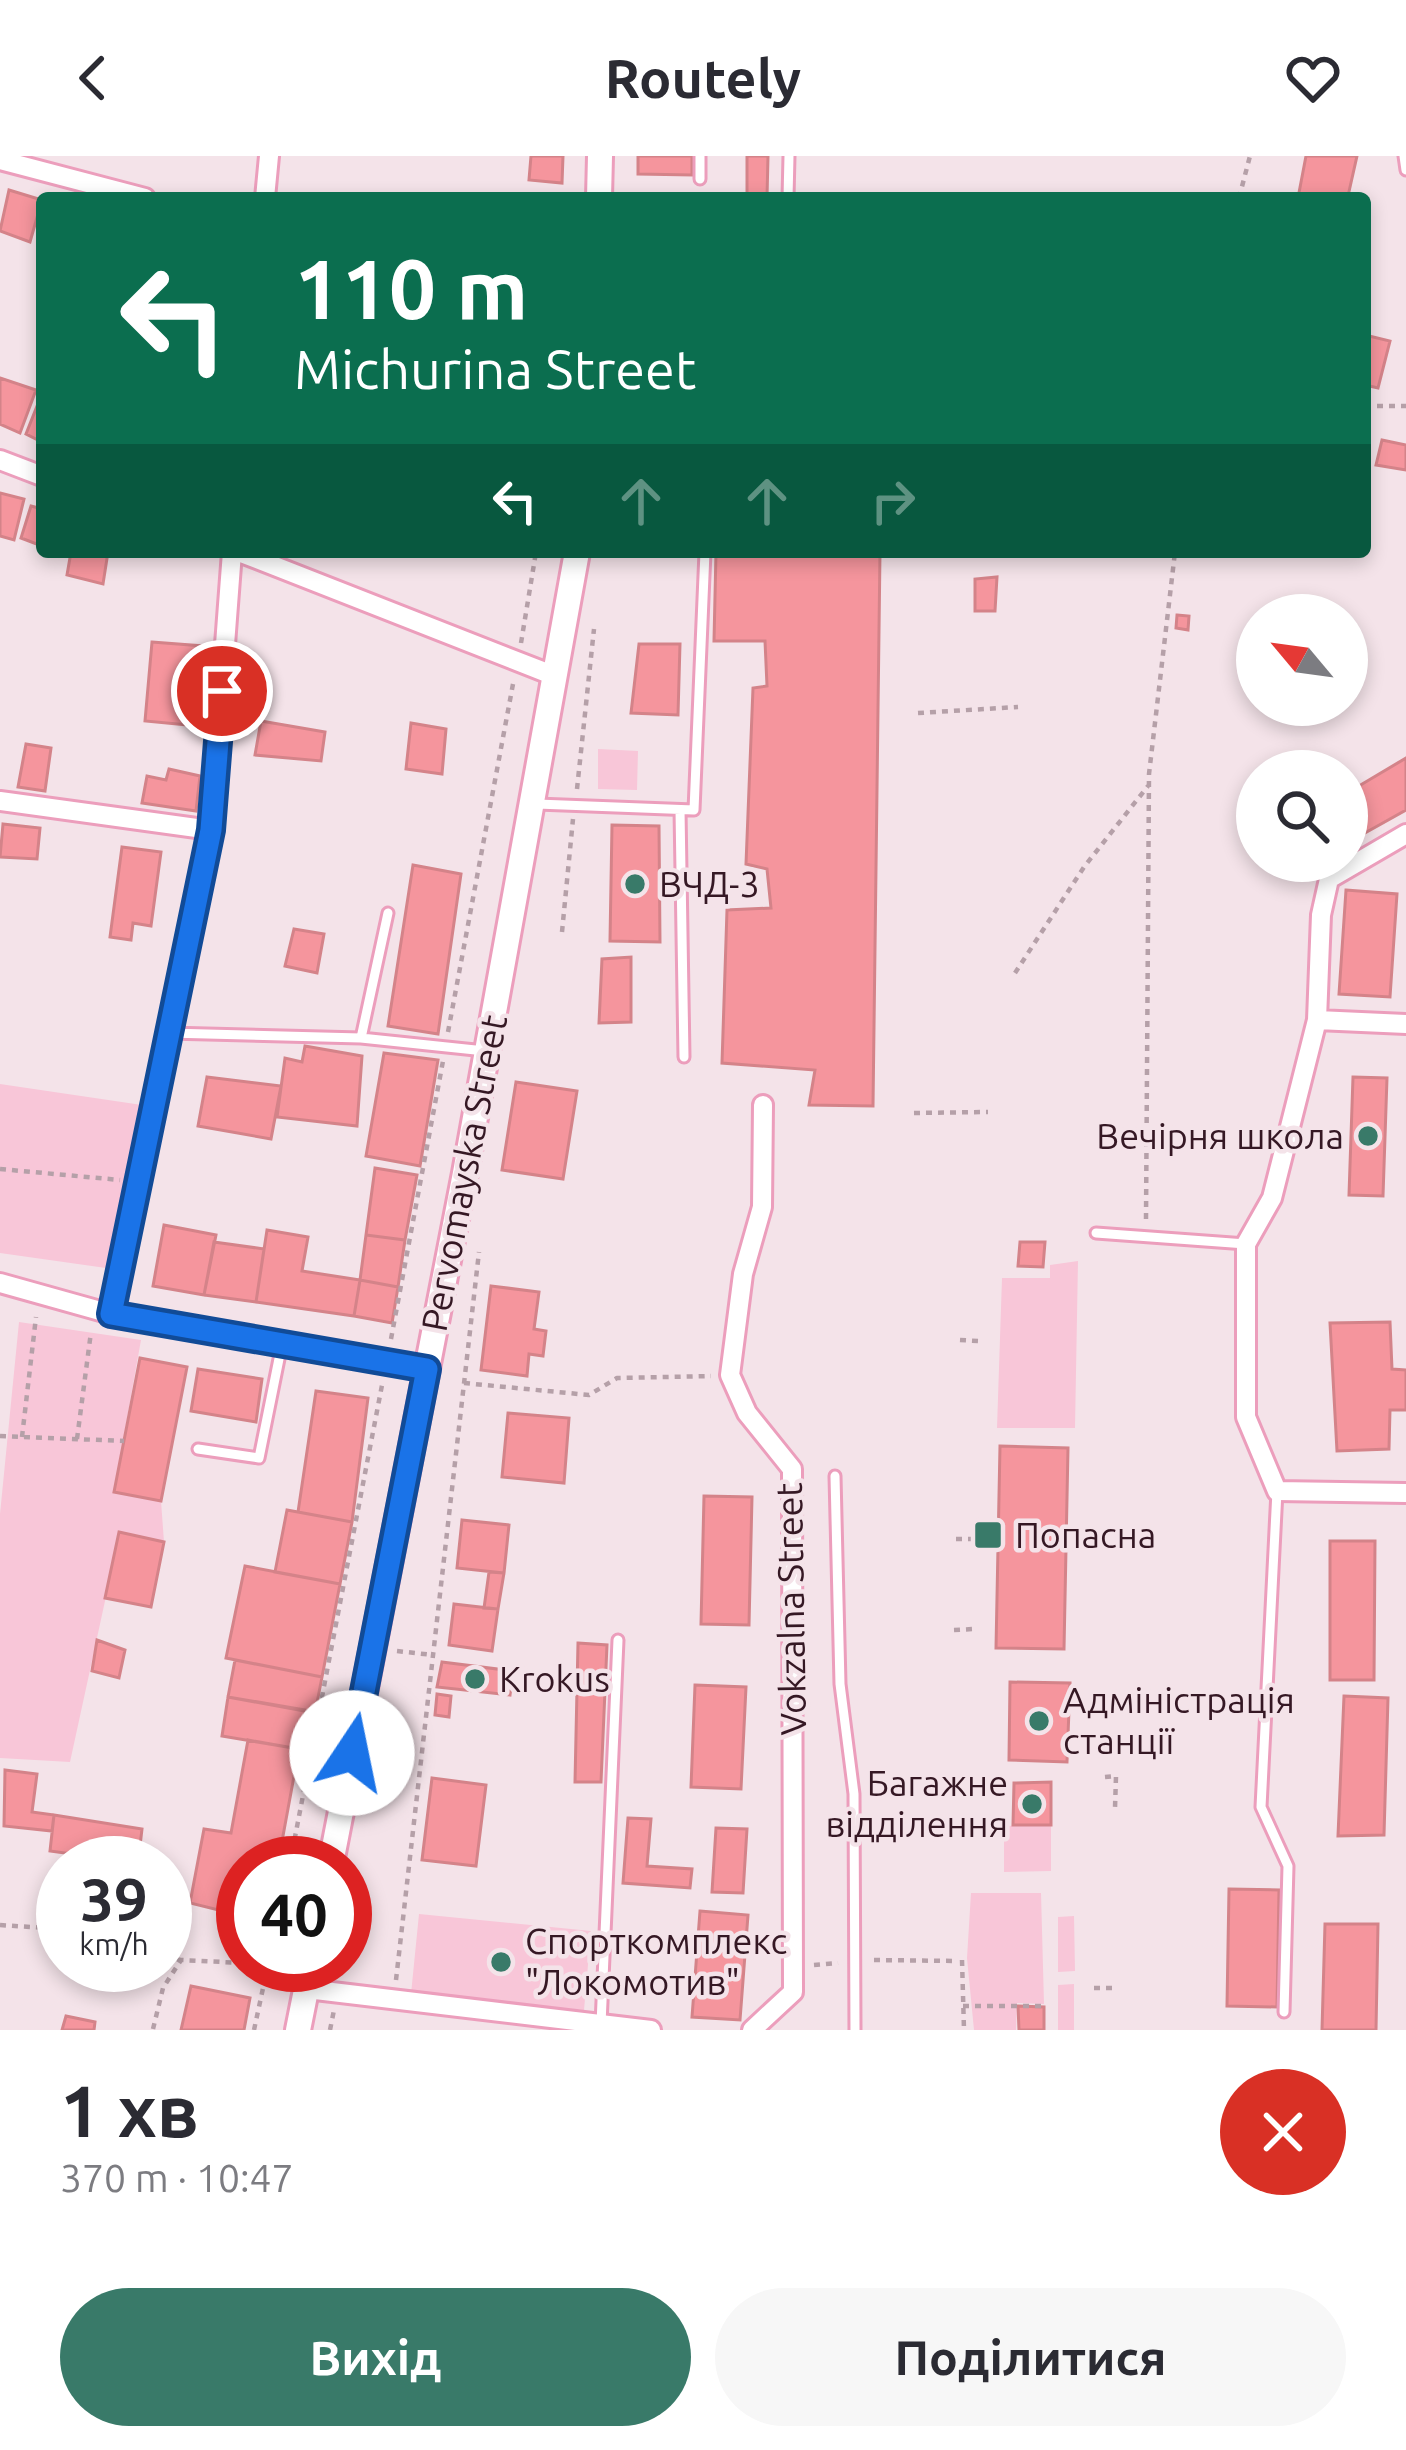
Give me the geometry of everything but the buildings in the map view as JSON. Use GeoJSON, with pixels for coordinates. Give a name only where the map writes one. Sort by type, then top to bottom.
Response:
{"type":"FeatureCollection","features":[{"type":"Feature","properties":{"kind":"street"},"geometry":{"type":"LineString","coordinates":[[266,192],[269,156]]}},
{"type":"Feature","properties":{"kind":"street"},"geometry":{"type":"LineString","coordinates":[[599,192],[600,156]]}},
{"type":"Feature","properties":{"kind":"street"},"geometry":{"type":"LineString","coordinates":[[0,160],[123,192]]}},
{"type":"Feature","properties":{"kind":"street"},"geometry":{"type":"LineString","coordinates":[[0,460],[36,474]]}},
{"type":"Feature","properties":{"kind":"street"},"geometry":{"type":"LineString","coordinates":[[102,1311],[137,1182],[211,830],[235,558]]}},
{"type":"Feature","properties":{"kind":"street"},"geometry":{"type":"LineString","coordinates":[[252,558],[554,676]]}},
{"type":"Feature","properties":{"kind":"street","name":"Pervomayska Street"},"geometry":{"type":"LineString","coordinates":[[336,1836],[576,558]]}},
{"type":"Feature","properties":{"kind":"street"},"geometry":{"type":"LineString","coordinates":[[0,801],[211,830]]}},
{"type":"Feature","properties":{"kind":"street"},"geometry":{"type":"LineString","coordinates":[[1406,834],[1328,879],[1321,915],[1317,1020],[1272,1198],[1246,1244],[1246,1417],[1277,1490],[1406,1493]]}},
{"type":"Feature","properties":{"kind":"street"},"geometry":{"type":"LineString","coordinates":[[1317,1020],[1406,1024]]}},
{"type":"Feature","properties":{"kind":"street"},"geometry":{"type":"LineString","coordinates":[[730,1376],[742,1274],[762,1207],[763,1105]]}},
{"type":"Feature","properties":{"kind":"street"},"geometry":{"type":"LineString","coordinates":[[0,1283],[102,1311],[427,1369]]}},
{"type":"Feature","properties":{"kind":"street","name":"Vokzalna Street"},"geometry":{"type":"LineString","coordinates":[[730,1376],[747,1413],[792,1469],[793,1992],[752,2030]]}},
{"type":"Feature","properties":{"kind":"street"},"geometry":{"type":"LineString","coordinates":[[298,2030],[306,1992]]}},
{"type":"Feature","properties":{"kind":"street"},"geometry":{"type":"LineString","coordinates":[[367,1992],[516,2022],[651,2030]]}},
{"type":"Feature","properties":{"kind":"lane"},"geometry":{"type":"LineString","coordinates":[[700,156],[700,178]]}},
{"type":"Feature","properties":{"kind":"lane"},"geometry":{"type":"LineString","coordinates":[[788,192],[789,156]]}},
{"type":"Feature","properties":{"kind":"lane"},"geometry":{"type":"LineString","coordinates":[[1404,156],[1406,170]]}},
{"type":"Feature","properties":{"kind":"lane"},"geometry":{"type":"LineString","coordinates":[[531,804],[694,810],[705,558]]}},
{"type":"Feature","properties":{"kind":"lane"},"geometry":{"type":"LineString","coordinates":[[680,810],[684,1057]]}},
{"type":"Feature","properties":{"kind":"lane"},"geometry":{"type":"LineString","coordinates":[[361,1038],[388,913]]}},
{"type":"Feature","properties":{"kind":"lane"},"geometry":{"type":"LineString","coordinates":[[168,1033],[361,1038],[487,1051]]}},
{"type":"Feature","properties":{"kind":"lane"},"geometry":{"type":"LineString","coordinates":[[1096,1233],[1246,1244]]}},
{"type":"Feature","properties":{"kind":"lane"},"geometry":{"type":"LineString","coordinates":[[198,1450],[260,1458],[282,1344]]}},
{"type":"Feature","properties":{"kind":"lane"},"geometry":{"type":"LineString","coordinates":[[835,1476],[840,1684],[854,1794],[855,2030]]}},
{"type":"Feature","properties":{"kind":"lane"},"geometry":{"type":"LineString","coordinates":[[1277,1490],[1261,1807],[1288,1866],[1284,2012]]}},
{"type":"Feature","properties":{"kind":"lane"},"geometry":{"type":"LineString","coordinates":[[601,2024],[618,1640]]}},
{"type":"Feature","properties":{"kind":"path"},"geometry":{"type":"LineString","coordinates":[[1241,192],[1250,156]]}},
{"type":"Feature","properties":{"kind":"path"},"geometry":{"type":"LineString","coordinates":[[1371,406],[1406,406]]}},
{"type":"Feature","properties":{"kind":"path"},"geometry":{"type":"LineString","coordinates":[[295,1836],[535,558]]}},
{"type":"Feature","properties":{"kind":"path"},"geometry":{"type":"LineString","coordinates":[[1145,1236],[1148,785],[1174,558]]}},
{"type":"Feature","properties":{"kind":"path"},"geometry":{"type":"LineString","coordinates":[[562,932],[594,629]]}},
{"type":"Feature","properties":{"kind":"path"},"geometry":{"type":"LineString","coordinates":[[917,713],[1018,707]]}},
{"type":"Feature","properties":{"kind":"path"},"geometry":{"type":"LineString","coordinates":[[1015,973],[1084,867],[1148,785]]}},
{"type":"Feature","properties":{"kind":"path"},"geometry":{"type":"LineString","coordinates":[[914,1113],[988,1112]]}},
{"type":"Feature","properties":{"kind":"path"},"geometry":{"type":"LineString","coordinates":[[0,1169],[137,1182]]}},
{"type":"Feature","properties":{"kind":"path"},"geometry":{"type":"LineString","coordinates":[[394,1999],[479,1252]]}},
{"type":"Feature","properties":{"kind":"path"},"geometry":{"type":"LineString","coordinates":[[22,1437],[39,1294]]}},
{"type":"Feature","properties":{"kind":"path"},"geometry":{"type":"LineString","coordinates":[[77,1439],[102,1311]]}},
{"type":"Feature","properties":{"kind":"path"},"geometry":{"type":"LineString","coordinates":[[960,1340],[979,1341]]}},
{"type":"Feature","properties":{"kind":"path"},"geometry":{"type":"LineString","coordinates":[[464,1383],[589,1396],[617,1378],[730,1376]]}},
{"type":"Feature","properties":{"kind":"path"},"geometry":{"type":"LineString","coordinates":[[0,1436],[124,1441]]}},
{"type":"Feature","properties":{"kind":"path"},"geometry":{"type":"LineString","coordinates":[[956,1539],[976,1539]]}},
{"type":"Feature","properties":{"kind":"path"},"geometry":{"type":"LineString","coordinates":[[954,1630],[974,1630]]}},
{"type":"Feature","properties":{"kind":"path"},"geometry":{"type":"LineString","coordinates":[[373,1649],[433,1654]]}},
{"type":"Feature","properties":{"kind":"path"},"geometry":{"type":"LineString","coordinates":[[1105,1777],[1116,1776],[1115,1808]]}},
{"type":"Feature","properties":{"kind":"path"},"geometry":{"type":"LineString","coordinates":[[0,1925],[36,1927]]}},
{"type":"Feature","properties":{"kind":"path"},"geometry":{"type":"LineString","coordinates":[[832,1963],[960,1961],[964,2030]]}},
{"type":"Feature","properties":{"kind":"path"},"geometry":{"type":"LineString","coordinates":[[1094,1988],[1112,1988]]}},
{"type":"Feature","properties":{"kind":"path"},"geometry":{"type":"LineString","coordinates":[[153,2029],[162,1992]]}},
{"type":"Feature","properties":{"kind":"path"},"geometry":{"type":"LineString","coordinates":[[254,2030],[262,1992]]}},
{"type":"Feature","properties":{"kind":"path"},"geometry":{"type":"LineString","coordinates":[[964,2006],[1044,2006]]}},
{"type":"Feature","properties":{"kind":"shaded area"},"geometry":{"type":"Polygon","coordinates":[[[598,749],[638,751],[637,790],[598,789],[598,749]]]}},
{"type":"Feature","properties":{"kind":"shaded area"},"geometry":{"type":"Polygon","coordinates":[[[0,1084],[142,1105],[106,1268],[0,1253],[0,1084]]]}},
{"type":"Feature","properties":{"kind":"shaded area"},"geometry":{"type":"Polygon","coordinates":[[[1078,1261],[1075,1428],[997,1428],[1002,1278],[1050,1278],[1050,1265],[1078,1261]]]}},
{"type":"Feature","properties":{"kind":"shaded area"},"geometry":{"type":"Polygon","coordinates":[[[19,1322],[141,1340],[114,1491],[161,1501],[164,1542],[120,1532],[70,1762],[0,1758],[0,1514],[19,1322]]]}},
{"type":"Feature","properties":{"kind":"shaded area"},"geometry":{"type":"Polygon","coordinates":[[[1051,1825],[1051,1871],[1004,1872],[1004,1826],[1051,1825]]]}},
{"type":"Feature","properties":{"kind":"shaded area"},"geometry":{"type":"Polygon","coordinates":[[[971,1893],[1041,1893],[1044,2004],[1017,2003],[1016,2030],[974,2030],[967,1958],[971,1893]]]}},
{"type":"Feature","properties":{"kind":"shaded area","name":"Спорткомплекс \"Локомотив\""},"geometry":{"type":"Polygon","coordinates":[[[419,1914],[591,1931],[584,2010],[411,1994],[419,1914]]]}},
{"type":"Feature","properties":{"kind":"shaded area"},"geometry":{"type":"Polygon","coordinates":[[[1074,1916],[1075,1971],[1058,1972],[1058,1917],[1074,1916]]]}},
{"type":"Feature","properties":{"kind":"shaded area"},"geometry":{"type":"Polygon","coordinates":[[[1074,1984],[1074,2030],[1058,2030],[1058,1985],[1074,1984]]]}},
{"type":"Feature","properties":{"kind":"place","name":"ВЧД-3"},"geometry":{"type":"Point","coordinates":[635,884]}},
{"type":"Feature","properties":{"kind":"place","name":"Вечірня школа"},"geometry":{"type":"Point","coordinates":[1368,1136]}},
{"type":"Feature","properties":{"kind":"place","name":"Попасна"},"geometry":{"type":"Point","coordinates":[988,1535]}},
{"type":"Feature","properties":{"kind":"place","name":"Krokus"},"geometry":{"type":"Point","coordinates":[475,1679]}},
{"type":"Feature","properties":{"kind":"place","name":"Адміністрація станції"},"geometry":{"type":"Point","coordinates":[1039,1721]}},
{"type":"Feature","properties":{"kind":"place","name":"Багажне відділення"},"geometry":{"type":"Point","coordinates":[1032,1804]}},
{"type":"Feature","properties":{"kind":"place","name":"Спорткомплекс \"Локомотив\""},"geometry":{"type":"Point","coordinates":[501,1962]}},
{"type":"Feature","properties":{"kind":"route"},"geometry":{"type":"LineString","coordinates":[[222,691],[211,830],[111,1314],[427,1369],[352,1753]]}}]}
